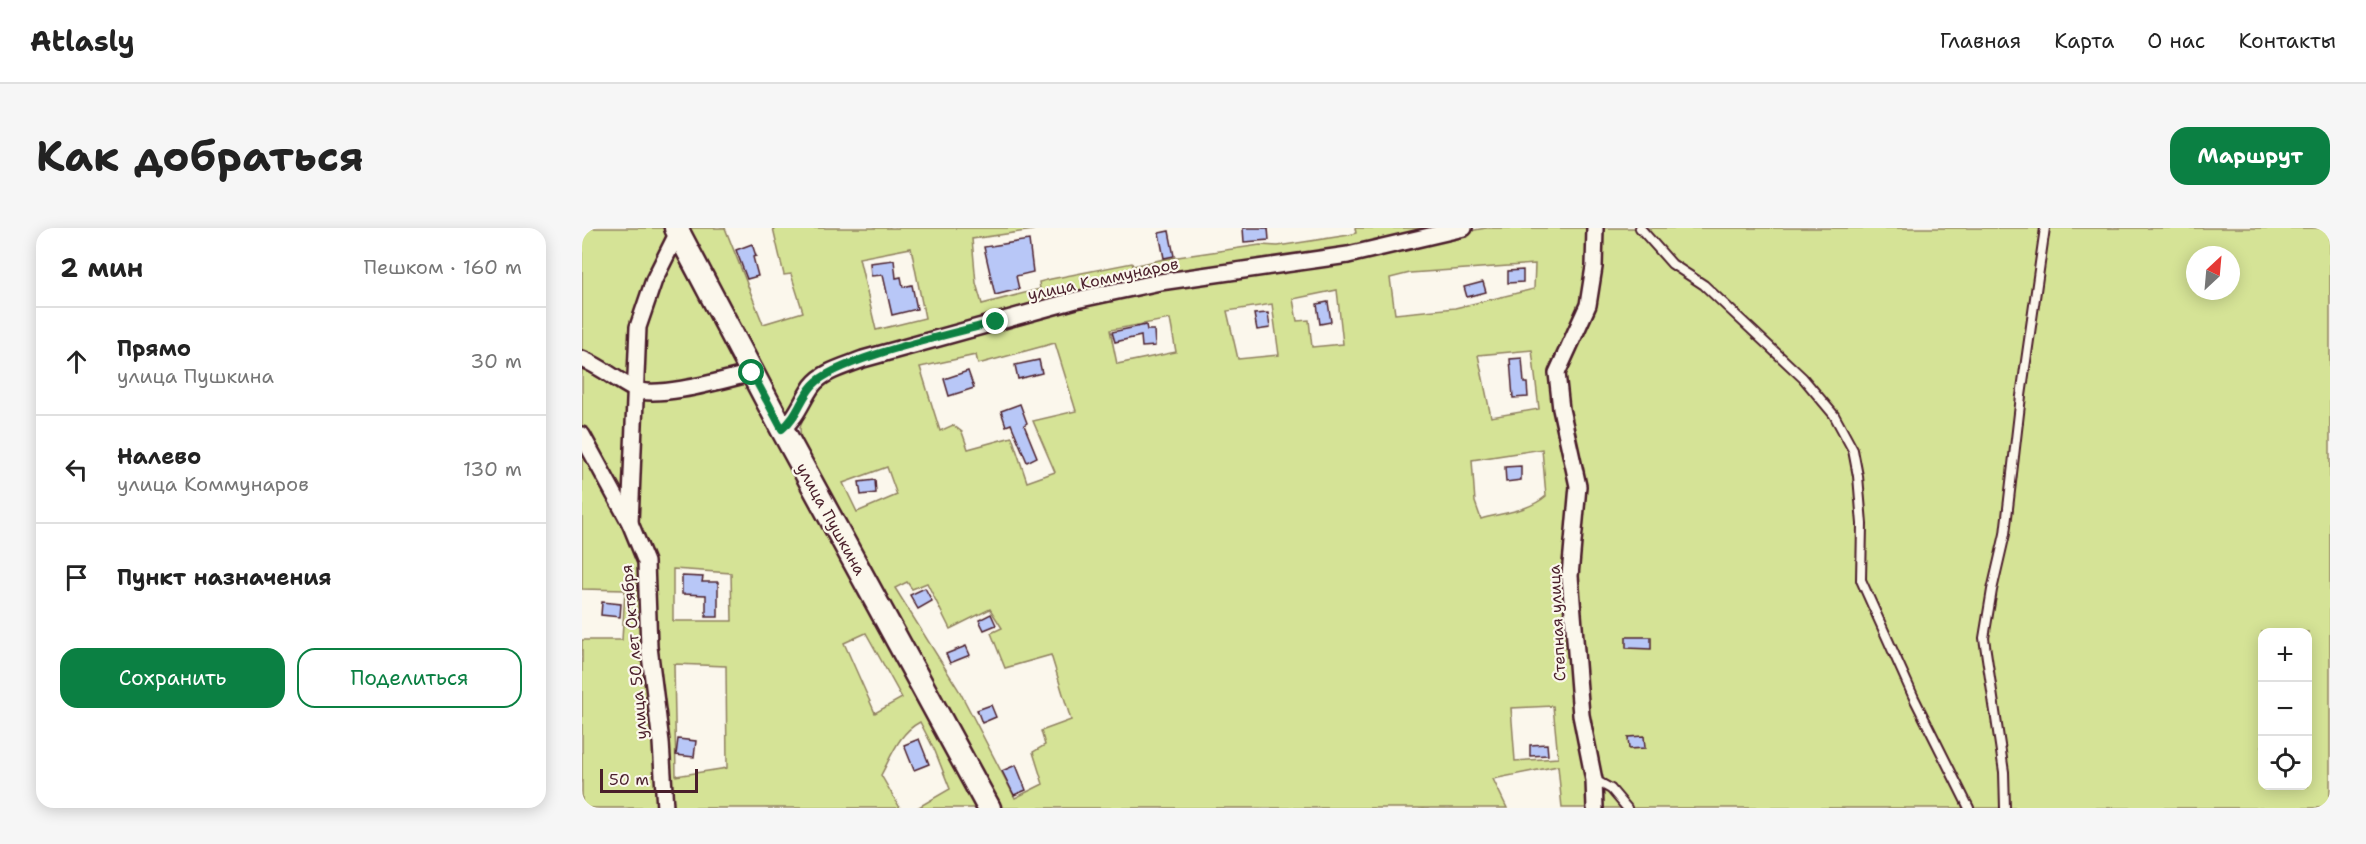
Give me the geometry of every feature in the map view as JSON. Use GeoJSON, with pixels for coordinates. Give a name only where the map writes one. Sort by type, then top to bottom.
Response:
{"type":"FeatureCollection","features":[{"type":"Feature","properties":{"kind":"street","name":"улица Коммунаров"},"geometry":{"type":"LineString","coordinates":[[782,429],[794,419],[813,385],[832,371],[863,359],[1097,296],[1160,282],[1348,255],[1464,228]]}},
{"type":"Feature","properties":{"kind":"street","name":"Степная улица"},"geometry":{"type":"LineString","coordinates":[[1595,228],[1594,267],[1588,305],[1557,373],[1561,409],[1578,486],[1570,576],[1581,715],[1594,780],[1595,808]]}},
{"type":"Feature","properties":{"kind":"street","name":"улица Пушкина"},"geometry":{"type":"LineString","coordinates":[[677,230],[782,429],[989,808]]}},
{"type":"Feature","properties":{"kind":"street"},"geometry":{"type":"LineString","coordinates":[[630,523],[638,327],[654,280],[677,230]]}},
{"type":"Feature","properties":{"kind":"street"},"geometry":{"type":"LineString","coordinates":[[582,359],[636,390],[667,392],[752,373]]}},
{"type":"Feature","properties":{"kind":"street","name":"улица 50 лет Октября"},"geometry":{"type":"LineString","coordinates":[[582,435],[630,523],[646,562],[649,647],[661,742],[665,808]]}},
{"type":"Feature","properties":{"kind":"lane"},"geometry":{"type":"LineString","coordinates":[[1640,228],[1672,264],[1704,285],[1803,378],[1833,415],[1853,450],[1862,524],[1861,580],[1914,698],[1969,808]]}},
{"type":"Feature","properties":{"kind":"lane"},"geometry":{"type":"LineString","coordinates":[[2005,808],[2004,772],[1984,638],[2005,534],[2023,386],[2046,228]]}},
{"type":"Feature","properties":{"kind":"lane"},"geometry":{"type":"LineString","coordinates":[[1594,780],[1611,789],[1627,808]]}},
{"type":"Feature","properties":{"kind":"green space"},"geometry":{"type":"Polygon","coordinates":[[[582,228],[670,228],[681,265],[979,808],[917,808],[950,789],[935,751],[920,722],[901,738],[881,775],[900,808],[670,808],[642,564],[662,808],[582,808],[582,640],[622,640],[625,590],[582,589],[582,228]],[[673,569],[673,621],[732,621],[731,573],[673,569]],[[866,633],[844,643],[875,713],[902,698],[866,633]],[[674,664],[676,776],[727,768],[726,666],[674,664]]]}},
{"type":"Feature","properties":{"kind":"green space"},"geometry":{"type":"Polygon","coordinates":[[[684,228],[725,228],[763,324],[803,312],[791,274],[784,275],[773,228],[1033,228],[1033,230],[972,239],[976,283],[982,304],[1040,289],[1039,282],[1132,263],[1133,266],[1164,259],[1260,245],[1278,246],[1349,235],[1356,233],[1355,228],[1443,228],[1311,257],[1164,278],[836,365],[789,415],[782,415],[684,228]],[[911,248],[859,258],[876,330],[925,318],[911,248]]]}},
{"type":"Feature","properties":{"kind":"green space"},"geometry":{"type":"Polygon","coordinates":[[[1486,228],[2330,228],[2330,808],[1601,808],[1585,707],[1578,619],[1574,493],[1566,589],[1591,788],[1590,808],[1562,808],[1558,766],[1493,779],[1507,808],[1002,808],[826,494],[801,444],[800,428],[806,406],[816,388],[834,374],[995,325],[1161,286],[1486,228]],[[1535,264],[1410,273],[1390,278],[1395,314],[1455,308],[1534,289],[1535,264]],[[1337,290],[1293,299],[1297,321],[1309,320],[1312,347],[1343,344],[1337,290]],[[1272,304],[1227,311],[1238,359],[1279,355],[1272,304]],[[1170,319],[1110,330],[1117,364],[1176,352],[1170,319]],[[1055,343],[978,364],[976,355],[920,367],[940,431],[953,425],[962,432],[968,449],[1012,437],[1027,482],[1055,472],[1033,421],[1076,411],[1055,343]],[[1532,350],[1478,355],[1491,417],[1539,409],[1532,350]],[[1542,449],[1472,460],[1475,502],[1481,519],[1524,508],[1546,496],[1542,449]],[[887,467],[843,483],[857,512],[897,495],[887,467]],[[907,582],[895,588],[960,692],[1015,798],[1043,784],[1033,752],[1045,745],[1041,731],[1071,720],[1051,655],[1005,668],[991,633],[1002,628],[990,609],[950,629],[927,583],[912,589],[907,582]],[[1553,706],[1511,708],[1515,761],[1558,758],[1553,706]]]}},
{"type":"Feature","properties":{"kind":"building"},"geometry":{"type":"Polygon","coordinates":[[[1243,228],[1268,228],[1269,240],[1244,242],[1243,228]]]}},
{"type":"Feature","properties":{"kind":"building"},"geometry":{"type":"Polygon","coordinates":[[[1169,231],[1174,256],[1164,258],[1159,233],[1169,231]]]}},
{"type":"Feature","properties":{"kind":"building"},"geometry":{"type":"Polygon","coordinates":[[[1029,240],[1033,272],[1016,276],[1019,289],[995,295],[984,247],[1029,240]]]}},
{"type":"Feature","properties":{"kind":"building"},"geometry":{"type":"Polygon","coordinates":[[[752,244],[758,276],[747,279],[736,250],[752,244]]]}},
{"type":"Feature","properties":{"kind":"building"},"geometry":{"type":"Polygon","coordinates":[[[894,260],[896,278],[901,277],[903,287],[912,285],[917,309],[892,315],[883,275],[871,276],[870,263],[894,260]]]}},
{"type":"Feature","properties":{"kind":"building"},"geometry":{"type":"Polygon","coordinates":[[[1523,270],[1523,282],[1508,283],[1508,271],[1523,270]]]}},
{"type":"Feature","properties":{"kind":"building"},"geometry":{"type":"Polygon","coordinates":[[[1483,282],[1486,292],[1467,297],[1464,287],[1483,282]]]}},
{"type":"Feature","properties":{"kind":"building"},"geometry":{"type":"Polygon","coordinates":[[[1328,302],[1331,322],[1320,324],[1317,304],[1328,302]]]}},
{"type":"Feature","properties":{"kind":"building"},"geometry":{"type":"Polygon","coordinates":[[[1268,313],[1270,328],[1257,330],[1254,314],[1268,313]]]}},
{"type":"Feature","properties":{"kind":"building"},"geometry":{"type":"Polygon","coordinates":[[[1146,325],[1147,330],[1154,330],[1155,346],[1142,347],[1141,336],[1115,342],[1112,332],[1146,325]]]}},
{"type":"Feature","properties":{"kind":"building"},"geometry":{"type":"Polygon","coordinates":[[[1522,358],[1524,383],[1527,383],[1528,397],[1513,398],[1510,359],[1522,358]]]}},
{"type":"Feature","properties":{"kind":"building"},"geometry":{"type":"Polygon","coordinates":[[[1039,360],[1042,373],[1018,379],[1015,365],[1039,360]]]}},
{"type":"Feature","properties":{"kind":"building"},"geometry":{"type":"Polygon","coordinates":[[[968,371],[974,388],[949,396],[944,379],[968,371]]]}},
{"type":"Feature","properties":{"kind":"building"},"geometry":{"type":"Polygon","coordinates":[[[1020,404],[1027,423],[1024,425],[1037,457],[1027,462],[1011,424],[1006,426],[1001,411],[1020,404]]]}},
{"type":"Feature","properties":{"kind":"building"},"geometry":{"type":"Polygon","coordinates":[[[1521,466],[1521,480],[1506,482],[1505,467],[1521,466]]]}},
{"type":"Feature","properties":{"kind":"building"},"geometry":{"type":"Polygon","coordinates":[[[875,480],[876,493],[861,495],[859,482],[875,480]]]}},
{"type":"Feature","properties":{"kind":"building"},"geometry":{"type":"Polygon","coordinates":[[[682,576],[703,577],[702,582],[718,582],[718,617],[706,617],[706,595],[682,594],[682,576]]]}},
{"type":"Feature","properties":{"kind":"building"},"geometry":{"type":"Polygon","coordinates":[[[925,588],[932,601],[918,609],[910,595],[925,588]]]}},
{"type":"Feature","properties":{"kind":"building"},"geometry":{"type":"Polygon","coordinates":[[[602,602],[621,604],[620,617],[601,615],[602,602]]]}},
{"type":"Feature","properties":{"kind":"building"},"geometry":{"type":"Polygon","coordinates":[[[991,614],[996,625],[984,630],[979,620],[991,614]]]}},
{"type":"Feature","properties":{"kind":"building"},"geometry":{"type":"Polygon","coordinates":[[[1626,637],[1651,637],[1651,649],[1626,648],[1626,637]]]}},
{"type":"Feature","properties":{"kind":"building"},"geometry":{"type":"Polygon","coordinates":[[[966,646],[970,655],[950,663],[946,654],[966,646]]]}},
{"type":"Feature","properties":{"kind":"building"},"geometry":{"type":"Polygon","coordinates":[[[991,705],[996,717],[982,723],[977,710],[991,705]]]}},
{"type":"Feature","properties":{"kind":"building"},"geometry":{"type":"Polygon","coordinates":[[[1644,736],[1645,748],[1629,749],[1628,737],[1644,736]]]}},
{"type":"Feature","properties":{"kind":"building"},"geometry":{"type":"Polygon","coordinates":[[[678,739],[696,741],[694,757],[676,755],[678,739]]]}},
{"type":"Feature","properties":{"kind":"building"},"geometry":{"type":"Polygon","coordinates":[[[919,739],[929,764],[914,770],[904,745],[919,739]]]}},
{"type":"Feature","properties":{"kind":"building"},"geometry":{"type":"Polygon","coordinates":[[[1547,744],[1548,755],[1530,756],[1530,745],[1547,744]]]}},
{"type":"Feature","properties":{"kind":"building"},"geometry":{"type":"Polygon","coordinates":[[[1016,765],[1026,790],[1014,795],[1002,771],[1016,765]]]}},
{"type":"Feature","properties":{"kind":"route"},"geometry":{"type":"LineString","coordinates":[[752,373],[782,429],[794,419],[813,385],[832,371],[863,359],[996,322]]}}]}
